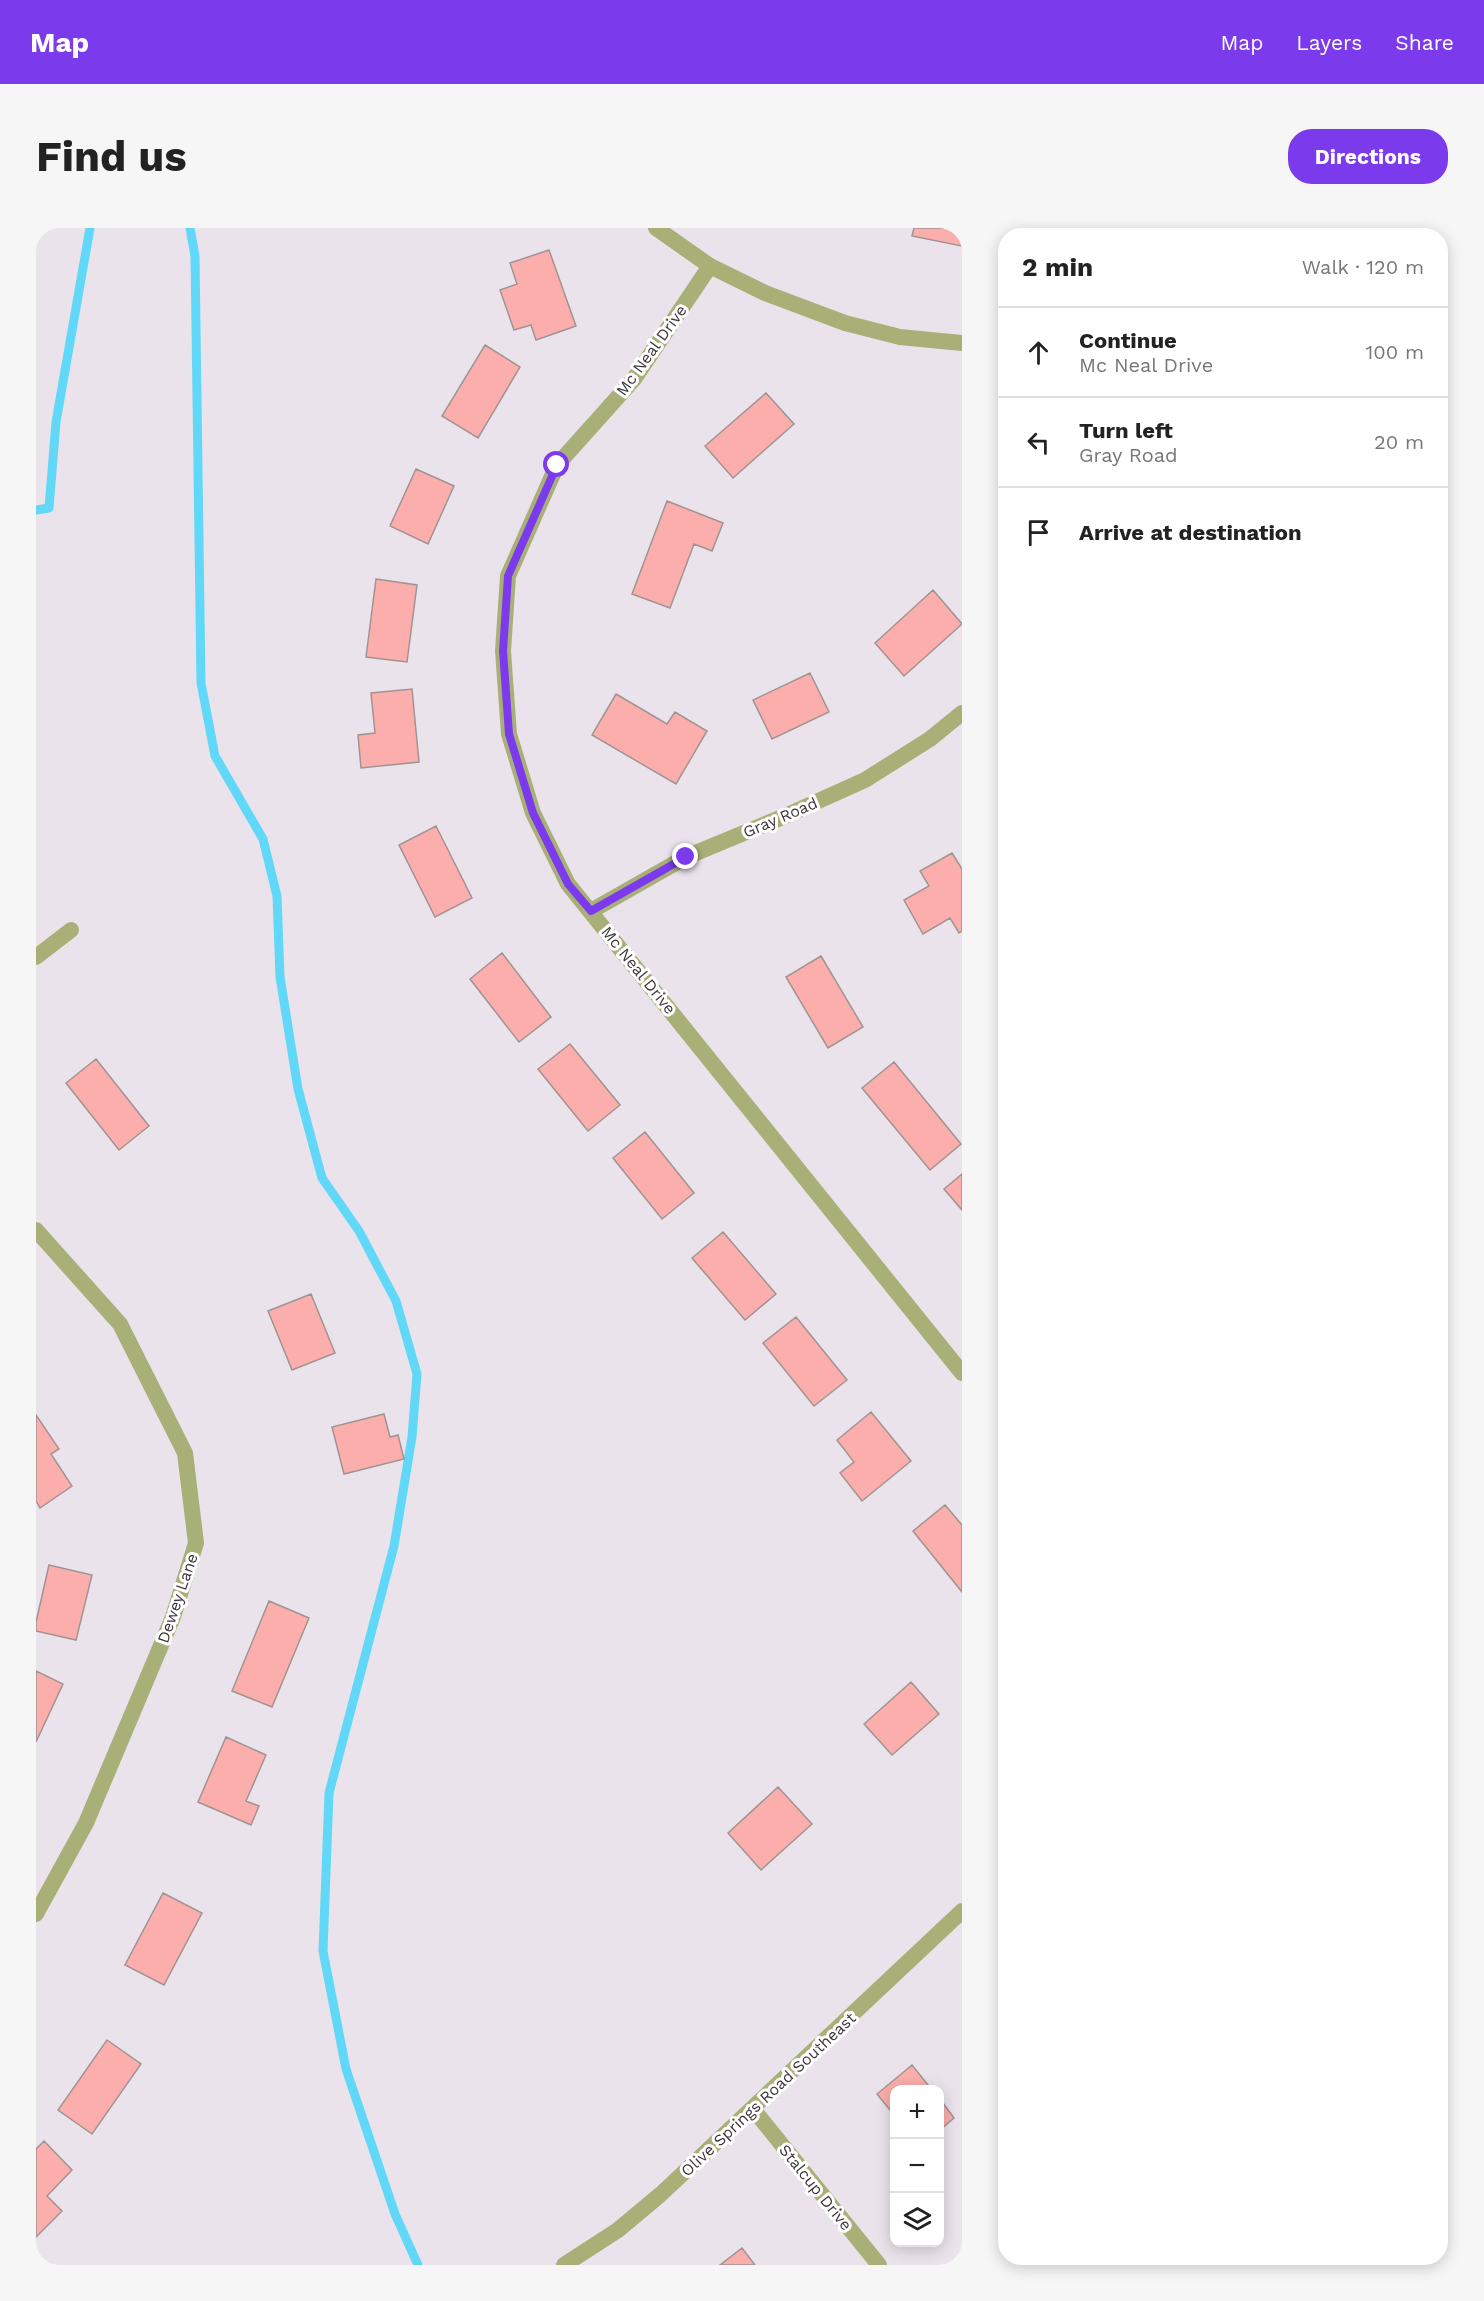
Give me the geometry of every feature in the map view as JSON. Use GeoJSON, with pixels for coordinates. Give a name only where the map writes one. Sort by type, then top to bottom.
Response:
{"type":"FeatureCollection","features":[{"type":"Feature","properties":{"kind":"street"},"geometry":{"type":"LineString","coordinates":[[656,228],[710,266],[765,293],[844,323],[900,337],[962,343]]}},
{"type":"Feature","properties":{"kind":"street","name":"Mc Neal Drive"},"geometry":{"type":"LineString","coordinates":[[710,266],[634,379],[557,465],[508,576],[503,651],[509,734],[533,813],[568,884],[962,1373]]}},
{"type":"Feature","properties":{"kind":"street","name":"Gray Road"},"geometry":{"type":"LineString","coordinates":[[591,911],[686,857],[865,780],[930,739],[962,713]]}},
{"type":"Feature","properties":{"kind":"street"},"geometry":{"type":"LineString","coordinates":[[36,957],[71,930]]}},
{"type":"Feature","properties":{"kind":"street","name":"Dewey Lane"},"geometry":{"type":"LineString","coordinates":[[36,1230],[120,1324],[185,1453],[196,1543],[173,1617],[86,1823],[36,1914]]}},
{"type":"Feature","properties":{"kind":"street","name":"Olive Springs Road Southeast"},"geometry":{"type":"LineString","coordinates":[[564,2265],[618,2230],[661,2194],[962,1911]]}},
{"type":"Feature","properties":{"kind":"street","name":"Stalcup Drive"},"geometry":{"type":"LineString","coordinates":[[753,2109],[879,2265]]}},
{"type":"Feature","properties":{"kind":"building"},"geometry":{"type":"Polygon","coordinates":[[[914,228],[962,228],[962,246],[912,236],[914,228]]]}},
{"type":"Feature","properties":{"kind":"building"},"geometry":{"type":"Polygon","coordinates":[[[549,250],[576,326],[536,340],[531,325],[514,330],[500,290],[517,284],[510,263],[549,250]]]}},
{"type":"Feature","properties":{"kind":"building"},"geometry":{"type":"Polygon","coordinates":[[[485,345],[520,367],[478,438],[442,416],[485,345]]]}},
{"type":"Feature","properties":{"kind":"building"},"geometry":{"type":"Polygon","coordinates":[[[766,393],[794,424],[733,478],[705,446],[766,393]]]}},
{"type":"Feature","properties":{"kind":"building"},"geometry":{"type":"Polygon","coordinates":[[[416,469],[454,486],[428,544],[390,526],[416,469]]]}},
{"type":"Feature","properties":{"kind":"building"},"geometry":{"type":"Polygon","coordinates":[[[667,501],[723,523],[712,551],[694,544],[670,608],[632,594],[667,501]]]}},
{"type":"Feature","properties":{"kind":"building"},"geometry":{"type":"Polygon","coordinates":[[[376,579],[417,585],[407,662],[366,657],[376,579]]]}},
{"type":"Feature","properties":{"kind":"building"},"geometry":{"type":"Polygon","coordinates":[[[933,590],[962,624],[904,676],[875,643],[933,590]]]}},
{"type":"Feature","properties":{"kind":"building"},"geometry":{"type":"Polygon","coordinates":[[[810,673],[829,712],[772,739],[753,700],[810,673]]]}},
{"type":"Feature","properties":{"kind":"building"},"geometry":{"type":"Polygon","coordinates":[[[412,689],[419,762],[361,768],[358,735],[375,733],[371,693],[412,689]]]}},
{"type":"Feature","properties":{"kind":"building"},"geometry":{"type":"Polygon","coordinates":[[[616,694],[667,724],[675,712],[707,731],[676,784],[592,735],[616,694]]]}},
{"type":"Feature","properties":{"kind":"building"},"geometry":{"type":"Polygon","coordinates":[[[436,826],[472,898],[435,917],[399,845],[436,826]]]}},
{"type":"Feature","properties":{"kind":"building"},"geometry":{"type":"Polygon","coordinates":[[[952,853],[962,869],[962,931],[959,933],[950,918],[923,934],[904,900],[929,886],[920,871],[952,853]]]}},
{"type":"Feature","properties":{"kind":"building"},"geometry":{"type":"Polygon","coordinates":[[[502,953],[551,1017],[519,1042],[470,979],[502,953]]]}},
{"type":"Feature","properties":{"kind":"building"},"geometry":{"type":"Polygon","coordinates":[[[821,956],[863,1027],[828,1048],[786,977],[821,956]]]}},
{"type":"Feature","properties":{"kind":"building"},"geometry":{"type":"Polygon","coordinates":[[[570,1044],[620,1105],[588,1131],[538,1069],[570,1044]]]}},
{"type":"Feature","properties":{"kind":"building"},"geometry":{"type":"Polygon","coordinates":[[[96,1059],[149,1126],[119,1150],[66,1083],[96,1059]]]}},
{"type":"Feature","properties":{"kind":"building"},"geometry":{"type":"Polygon","coordinates":[[[894,1062],[961,1144],[930,1170],[862,1088],[894,1062]]]}},
{"type":"Feature","properties":{"kind":"building"},"geometry":{"type":"Polygon","coordinates":[[[645,1132],[694,1193],[662,1219],[613,1158],[645,1132]]]}},
{"type":"Feature","properties":{"kind":"building"},"geometry":{"type":"Polygon","coordinates":[[[962,1174],[962,1210],[944,1189],[962,1174]]]}},
{"type":"Feature","properties":{"kind":"building"},"geometry":{"type":"Polygon","coordinates":[[[723,1232],[776,1294],[745,1320],[692,1258],[723,1232]]]}},
{"type":"Feature","properties":{"kind":"building"},"geometry":{"type":"Polygon","coordinates":[[[311,1294],[335,1353],[292,1370],[268,1311],[311,1294]]]}},
{"type":"Feature","properties":{"kind":"building"},"geometry":{"type":"Polygon","coordinates":[[[796,1317],[847,1380],[814,1406],[763,1343],[796,1317]]]}},
{"type":"Feature","properties":{"kind":"building"},"geometry":{"type":"Polygon","coordinates":[[[871,1412],[911,1461],[862,1501],[840,1473],[854,1462],[837,1440],[871,1412]]]}},
{"type":"Feature","properties":{"kind":"building"},"geometry":{"type":"Polygon","coordinates":[[[384,1414],[390,1437],[398,1435],[404,1459],[344,1474],[332,1427],[384,1414]]]}},
{"type":"Feature","properties":{"kind":"building"},"geometry":{"type":"Polygon","coordinates":[[[36,1415],[59,1449],[51,1454],[72,1486],[40,1508],[36,1501],[36,1415]]]}},
{"type":"Feature","properties":{"kind":"building"},"geometry":{"type":"Polygon","coordinates":[[[945,1505],[962,1525],[962,1592],[913,1531],[945,1505]]]}},
{"type":"Feature","properties":{"kind":"building"},"geometry":{"type":"Polygon","coordinates":[[[49,1565],[92,1575],[76,1640],[36,1631],[49,1565]]]}},
{"type":"Feature","properties":{"kind":"building"},"geometry":{"type":"Polygon","coordinates":[[[269,1601],[309,1618],[272,1707],[232,1691],[269,1601]]]}},
{"type":"Feature","properties":{"kind":"building"},"geometry":{"type":"Polygon","coordinates":[[[36,1671],[63,1684],[36,1742],[36,1671]]]}},
{"type":"Feature","properties":{"kind":"building"},"geometry":{"type":"Polygon","coordinates":[[[911,1682],[939,1714],[892,1755],[864,1724],[911,1682]]]}},
{"type":"Feature","properties":{"kind":"building"},"geometry":{"type":"Polygon","coordinates":[[[226,1737],[266,1755],[246,1801],[259,1806],[251,1825],[198,1802],[226,1737]]]}},
{"type":"Feature","properties":{"kind":"building"},"geometry":{"type":"Polygon","coordinates":[[[778,1787],[812,1824],[761,1870],[728,1833],[778,1787]]]}},
{"type":"Feature","properties":{"kind":"building"},"geometry":{"type":"Polygon","coordinates":[[[163,1893],[202,1913],[164,1985],[125,1965],[163,1893]]]}},
{"type":"Feature","properties":{"kind":"building"},"geometry":{"type":"Polygon","coordinates":[[[107,2040],[141,2064],[92,2134],[58,2110],[107,2040]]]}},
{"type":"Feature","properties":{"kind":"building"},"geometry":{"type":"Polygon","coordinates":[[[912,2065],[928,2085],[890,2085],[890,2110],[877,2094],[912,2065]]]}},
{"type":"Feature","properties":{"kind":"building"},"geometry":{"type":"Polygon","coordinates":[[[944,2104],[954,2118],[944,2127],[944,2104]]]}},
{"type":"Feature","properties":{"kind":"building"},"geometry":{"type":"Polygon","coordinates":[[[44,2141],[72,2170],[47,2196],[62,2211],[36,2237],[36,2149],[44,2141]]]}},
{"type":"Feature","properties":{"kind":"building"},"geometry":{"type":"Polygon","coordinates":[[[742,2248],[755,2265],[720,2265],[742,2248]]]}},
{"type":"Feature","properties":{"kind":"waterway"},"geometry":{"type":"LineString","coordinates":[[36,510],[49,508],[56,422],[90,228]]}},
{"type":"Feature","properties":{"kind":"waterway"},"geometry":{"type":"LineString","coordinates":[[190,228],[195,256],[201,683],[215,756],[263,839],[277,896],[280,977],[298,1089],[322,1178],[359,1231],[396,1301],[417,1374],[412,1437],[394,1546],[329,1793],[323,1951],[346,2069],[395,2214],[418,2265]]}},
{"type":"Feature","properties":{"kind":"route"},"geometry":{"type":"LineString","coordinates":[[557,465],[508,576],[503,651],[509,734],[533,813],[568,884],[591,911],[686,857]]}}]}
